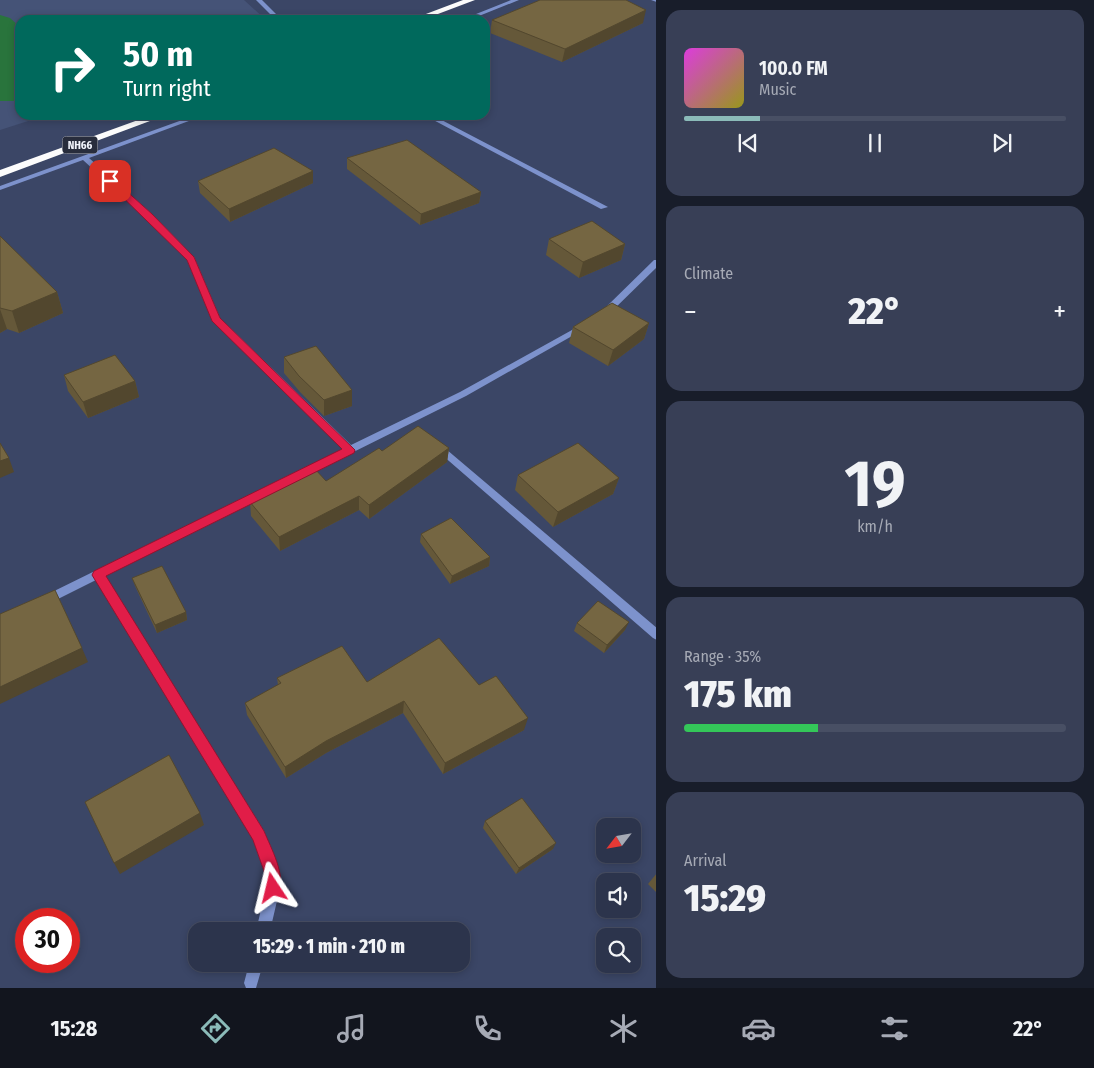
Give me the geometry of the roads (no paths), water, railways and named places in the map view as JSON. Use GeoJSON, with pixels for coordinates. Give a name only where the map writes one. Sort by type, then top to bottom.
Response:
{"type":"FeatureCollection","features":[{"type":"Feature","properties":{"kind":"highway"},"geometry":{"type":"LineString","coordinates":[[428,15],[471,0]]}},
{"type":"Feature","properties":{"kind":"highway","name":"NH66"},"geometry":{"type":"LineString","coordinates":[[1,172],[147,120]]}},
{"type":"Feature","properties":{"kind":"street"},"geometry":{"type":"LineString","coordinates":[[259,0],[274,15]]}},
{"type":"Feature","properties":{"kind":"street"},"geometry":{"type":"LineString","coordinates":[[477,15],[516,0]]}},
{"type":"Feature","properties":{"kind":"street"},"geometry":{"type":"LineString","coordinates":[[0,188],[188,120]]}},
{"type":"Feature","properties":{"kind":"street"},"geometry":{"type":"LineString","coordinates":[[436,120],[604,207]]}},
{"type":"Feature","properties":{"kind":"street"},"geometry":{"type":"LineString","coordinates":[[84,157],[149,216],[191,259],[216,319],[350,450]]}},
{"type":"Feature","properties":{"kind":"street"},"geometry":{"type":"LineString","coordinates":[[36,605],[350,450],[412,424],[594,322],[656,262]]}},
{"type":"Feature","properties":{"kind":"street"},"geometry":{"type":"LineString","coordinates":[[431,441],[656,635]]}},
{"type":"Feature","properties":{"kind":"street"},"geometry":{"type":"LineString","coordinates":[[98,575],[259,836],[272,871],[273,888],[265,922]]}},
{"type":"Feature","properties":{"kind":"street"},"geometry":{"type":"LineString","coordinates":[[251,983],[254,972]]}}]}
